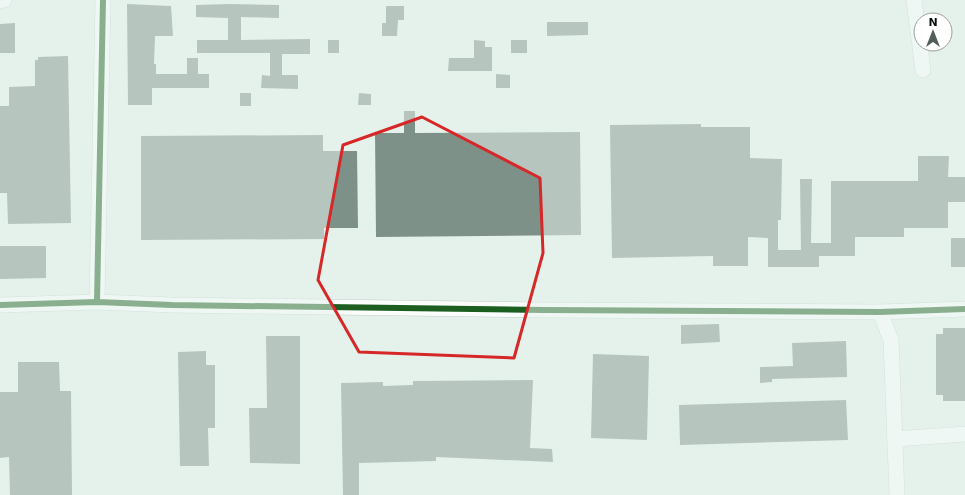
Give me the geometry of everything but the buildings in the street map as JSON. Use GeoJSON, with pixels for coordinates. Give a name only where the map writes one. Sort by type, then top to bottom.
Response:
{"type":"FeatureCollection","features":[{"type":"Feature","properties":{"kind":"street"},"geometry":{"type":"LineString","coordinates":[[0,1],[4,0]]}},
{"type":"Feature","properties":{"kind":"street"},"geometry":{"type":"LineString","coordinates":[[97,302],[103,0]]}},
{"type":"Feature","properties":{"kind":"street"},"geometry":{"type":"LineString","coordinates":[[914,0],[923,70]]}},
{"type":"Feature","properties":{"kind":"street"},"geometry":{"type":"LineString","coordinates":[[0,304],[97,302],[172,305],[544,310],[880,312],[965,309]]}},
{"type":"Feature","properties":{"kind":"street"},"geometry":{"type":"LineString","coordinates":[[880,312],[891,340],[897,495]]}},
{"type":"Feature","properties":{"kind":"street"},"geometry":{"type":"LineString","coordinates":[[895,439],[965,434]]}},
{"type":"Feature","properties":{"kind":"highlighted area"},"geometry":{"type":"Polygon","coordinates":[[[422,117],[540,178],[543,253],[514,358],[359,352],[318,280],[343,145],[422,117]]]}},
{"type":"Feature","properties":{"kind":"cycle path"},"geometry":{"type":"LineString","coordinates":[[97,302],[103,0]]}},
{"type":"Feature","properties":{"kind":"cycle path"},"geometry":{"type":"LineString","coordinates":[[0,305],[97,302],[172,305],[544,310],[880,312],[965,309]]}}]}
